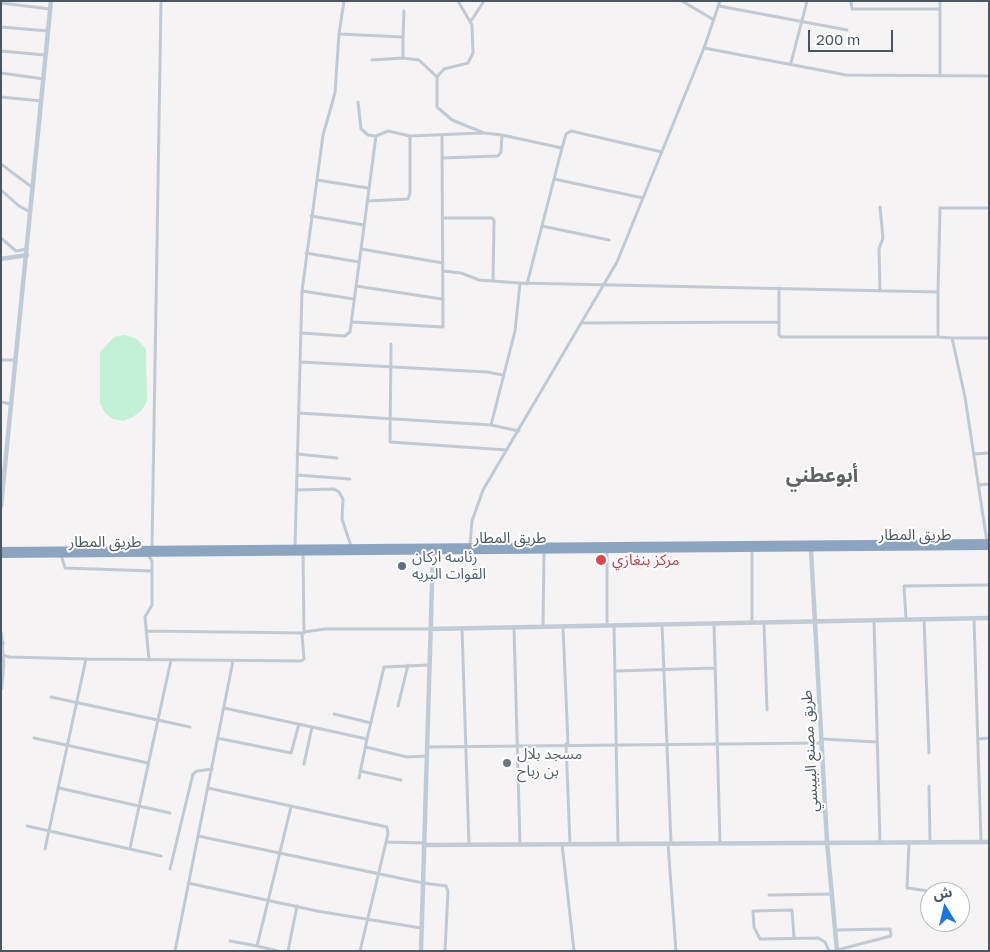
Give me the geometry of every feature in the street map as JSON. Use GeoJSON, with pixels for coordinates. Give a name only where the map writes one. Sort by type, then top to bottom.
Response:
{"type":"FeatureCollection","features":[{"type":"Feature","properties":{"kind":"highway","name":"طريق المطار"},"geometry":{"type":"LineString","coordinates":[[2,552],[150,552],[158,554],[811,550],[988,543]]}},
{"type":"Feature","properties":{"kind":"highway","name":"طريق المطار"},"geometry":{"type":"LineString","coordinates":[[2,552],[61,555],[295,546],[945,545]]}},
{"type":"Feature","properties":{"kind":"street"},"geometry":{"type":"LineString","coordinates":[[1,506],[51,1]]}},
{"type":"Feature","properties":{"kind":"street"},"geometry":{"type":"LineString","coordinates":[[149,660],[145,616],[152,605],[152,561],[150,552],[161,1]]}},
{"type":"Feature","properties":{"kind":"street"},"geometry":{"type":"LineString","coordinates":[[295,546],[302,291],[323,135],[335,93],[339,34],[344,1]]}},
{"type":"Feature","properties":{"kind":"street"},"geometry":{"type":"LineString","coordinates":[[458,1],[470,21],[473,38],[470,60],[465,64],[444,69],[437,77],[436,105],[438,109],[452,120],[484,134]]}},
{"type":"Feature","properties":{"kind":"street"},"geometry":{"type":"LineString","coordinates":[[470,21],[484,1]]}},
{"type":"Feature","properties":{"kind":"street"},"geometry":{"type":"LineString","coordinates":[[682,1],[714,20]]}},
{"type":"Feature","properties":{"kind":"street"},"geometry":{"type":"LineString","coordinates":[[470,545],[470,529],[480,498],[606,285],[704,48],[720,1]]}},
{"type":"Feature","properties":{"kind":"street"},"geometry":{"type":"LineString","coordinates":[[791,63],[807,1]]}},
{"type":"Feature","properties":{"kind":"street"},"geometry":{"type":"LineString","coordinates":[[851,1],[852,8],[940,8]]}},
{"type":"Feature","properties":{"kind":"street"},"geometry":{"type":"LineString","coordinates":[[940,1],[940,76]]}},
{"type":"Feature","properties":{"kind":"street"},"geometry":{"type":"LineString","coordinates":[[1,3],[50,9]]}},
{"type":"Feature","properties":{"kind":"street"},"geometry":{"type":"LineString","coordinates":[[719,6],[847,30]]}},
{"type":"Feature","properties":{"kind":"street"},"geometry":{"type":"LineString","coordinates":[[403,58],[404,11]]}},
{"type":"Feature","properties":{"kind":"street"},"geometry":{"type":"LineString","coordinates":[[1,27],[48,31]]}},
{"type":"Feature","properties":{"kind":"street"},"geometry":{"type":"LineString","coordinates":[[339,34],[404,37]]}},
{"type":"Feature","properties":{"kind":"street"},"geometry":{"type":"LineString","coordinates":[[704,48],[791,63],[846,75],[989,76]]}},
{"type":"Feature","properties":{"kind":"street"},"geometry":{"type":"LineString","coordinates":[[1,51],[46,55]]}},
{"type":"Feature","properties":{"kind":"street"},"geometry":{"type":"LineString","coordinates":[[372,60],[403,58],[419,60],[437,77]]}},
{"type":"Feature","properties":{"kind":"street"},"geometry":{"type":"LineString","coordinates":[[1,74],[44,79]]}},
{"type":"Feature","properties":{"kind":"street"},"geometry":{"type":"LineString","coordinates":[[1,97],[41,101]]}},
{"type":"Feature","properties":{"kind":"street"},"geometry":{"type":"LineString","coordinates":[[358,102],[361,129],[366,135],[376,136],[388,131],[410,136],[502,135],[562,148]]}},
{"type":"Feature","properties":{"kind":"street"},"geometry":{"type":"LineString","coordinates":[[527,284],[566,134],[572,132],[662,152]]}},
{"type":"Feature","properties":{"kind":"street"},"geometry":{"type":"LineString","coordinates":[[352,322],[443,327],[442,135]]}},
{"type":"Feature","properties":{"kind":"street"},"geometry":{"type":"LineString","coordinates":[[442,158],[498,156],[501,152],[502,135]]}},
{"type":"Feature","properties":{"kind":"street"},"geometry":{"type":"LineString","coordinates":[[302,333],[347,336],[350,332],[376,136]]}},
{"type":"Feature","properties":{"kind":"street"},"geometry":{"type":"LineString","coordinates":[[367,200],[408,199],[410,193],[410,136]]}},
{"type":"Feature","properties":{"kind":"street"},"geometry":{"type":"LineString","coordinates":[[1,164],[33,189]]}},
{"type":"Feature","properties":{"kind":"street"},"geometry":{"type":"LineString","coordinates":[[554,179],[643,198]]}},
{"type":"Feature","properties":{"kind":"street"},"geometry":{"type":"LineString","coordinates":[[317,180],[368,188]]}},
{"type":"Feature","properties":{"kind":"street"},"geometry":{"type":"LineString","coordinates":[[1,190],[18,206],[31,212]]}},
{"type":"Feature","properties":{"kind":"street"},"geometry":{"type":"LineString","coordinates":[[1,198],[5,194]]}},
{"type":"Feature","properties":{"kind":"street"},"geometry":{"type":"LineString","coordinates":[[880,207],[883,238],[879,249],[880,290]]}},
{"type":"Feature","properties":{"kind":"street"},"geometry":{"type":"LineString","coordinates":[[938,337],[940,208],[989,208]]}},
{"type":"Feature","properties":{"kind":"street"},"geometry":{"type":"LineString","coordinates":[[311,216],[364,225]]}},
{"type":"Feature","properties":{"kind":"street"},"geometry":{"type":"LineString","coordinates":[[442,218],[492,218],[494,220],[493,281]]}},
{"type":"Feature","properties":{"kind":"street"},"geometry":{"type":"LineString","coordinates":[[542,226],[609,240]]}},
{"type":"Feature","properties":{"kind":"street"},"geometry":{"type":"LineString","coordinates":[[1,238],[16,250],[27,249]]}},
{"type":"Feature","properties":{"kind":"street"},"geometry":{"type":"LineString","coordinates":[[361,249],[443,263]]}},
{"type":"Feature","properties":{"kind":"street"},"geometry":{"type":"LineString","coordinates":[[306,253],[359,262]]}},
{"type":"Feature","properties":{"kind":"street"},"geometry":{"type":"LineString","coordinates":[[1,259],[27,255]]}},
{"type":"Feature","properties":{"kind":"street"},"geometry":{"type":"LineString","coordinates":[[443,272],[461,273],[479,280],[527,284],[938,292]]}},
{"type":"Feature","properties":{"kind":"street"},"geometry":{"type":"LineString","coordinates":[[491,425],[515,331],[520,283]]}},
{"type":"Feature","properties":{"kind":"street"},"geometry":{"type":"LineString","coordinates":[[356,286],[442,299]]}},
{"type":"Feature","properties":{"kind":"street"},"geometry":{"type":"LineString","coordinates":[[779,288],[778,335],[780,337],[989,338]]}},
{"type":"Feature","properties":{"kind":"street"},"geometry":{"type":"LineString","coordinates":[[302,291],[354,299]]}},
{"type":"Feature","properties":{"kind":"street"},"geometry":{"type":"LineString","coordinates":[[583,323],[779,322]]}},
{"type":"Feature","properties":{"kind":"street"},"geometry":{"type":"LineString","coordinates":[[952,338],[974,454],[988,543]]}},
{"type":"Feature","properties":{"kind":"street"},"geometry":{"type":"LineString","coordinates":[[391,344],[390,442],[507,450]]}},
{"type":"Feature","properties":{"kind":"street"},"geometry":{"type":"LineString","coordinates":[[1,360],[16,360]]}},
{"type":"Feature","properties":{"kind":"street"},"geometry":{"type":"LineString","coordinates":[[300,362],[487,372],[503,375]]}},
{"type":"Feature","properties":{"kind":"street"},"geometry":{"type":"LineString","coordinates":[[1,402],[12,404]]}},
{"type":"Feature","properties":{"kind":"street"},"geometry":{"type":"LineString","coordinates":[[298,413],[491,425],[519,431]]}},
{"type":"Feature","properties":{"kind":"street"},"geometry":{"type":"LineString","coordinates":[[974,454],[989,453]]}},
{"type":"Feature","properties":{"kind":"street"},"geometry":{"type":"LineString","coordinates":[[297,454],[338,458]]}},
{"type":"Feature","properties":{"kind":"street"},"geometry":{"type":"LineString","coordinates":[[297,475],[350,479]]}},
{"type":"Feature","properties":{"kind":"street"},"geometry":{"type":"LineString","coordinates":[[979,485],[989,484]]}},
{"type":"Feature","properties":{"kind":"street"},"geometry":{"type":"LineString","coordinates":[[296,490],[334,489],[339,492],[343,499],[342,519],[351,546]]}},
{"type":"Feature","properties":{"kind":"street"},"geometry":{"type":"LineString","coordinates":[[607,550],[607,626]]}},
{"type":"Feature","properties":{"kind":"street"},"geometry":{"type":"LineString","coordinates":[[752,550],[752,622]]}},
{"type":"Feature","properties":{"kind":"street","name":"طريق مصنع البيبسي"},"geometry":{"type":"LineString","coordinates":[[811,550],[835,930],[834,951]]}},
{"type":"Feature","properties":{"kind":"street"},"geometry":{"type":"LineString","coordinates":[[543,627],[544,551]]}},
{"type":"Feature","properties":{"kind":"street"},"geometry":{"type":"LineString","coordinates":[[421,951],[432,552]]}},
{"type":"Feature","properties":{"kind":"street"},"geometry":{"type":"LineString","coordinates":[[3,655],[9,657],[86,659],[301,661],[304,658],[303,553]]}},
{"type":"Feature","properties":{"kind":"street"},"geometry":{"type":"LineString","coordinates":[[152,561],[158,554]]}},
{"type":"Feature","properties":{"kind":"street"},"geometry":{"type":"LineString","coordinates":[[61,555],[65,568],[152,571]]}},
{"type":"Feature","properties":{"kind":"street"},"geometry":{"type":"LineString","coordinates":[[906,620],[904,586],[989,585]]}},
{"type":"Feature","properties":{"kind":"street"},"geometry":{"type":"LineString","coordinates":[[974,618],[980,842]]}},
{"type":"Feature","properties":{"kind":"street"},"geometry":{"type":"LineString","coordinates":[[146,631],[303,633],[325,629],[514,628],[989,618]]}},
{"type":"Feature","properties":{"kind":"street"},"geometry":{"type":"LineString","coordinates":[[924,619],[929,753]]}},
{"type":"Feature","properties":{"kind":"street"},"geometry":{"type":"LineString","coordinates":[[874,620],[880,842]]}},
{"type":"Feature","properties":{"kind":"street"},"geometry":{"type":"LineString","coordinates":[[764,622],[767,710]]}},
{"type":"Feature","properties":{"kind":"street"},"geometry":{"type":"LineString","coordinates":[[714,623],[720,843]]}},
{"type":"Feature","properties":{"kind":"street"},"geometry":{"type":"LineString","coordinates":[[662,624],[666,670],[669,843],[676,951]]}},
{"type":"Feature","properties":{"kind":"street"},"geometry":{"type":"LineString","coordinates":[[614,626],[618,843]]}},
{"type":"Feature","properties":{"kind":"street"},"geometry":{"type":"LineString","coordinates":[[563,627],[570,844]]}},
{"type":"Feature","properties":{"kind":"street"},"geometry":{"type":"LineString","coordinates":[[462,628],[469,844]]}},
{"type":"Feature","properties":{"kind":"street"},"geometry":{"type":"LineString","coordinates":[[514,628],[520,844]]}},
{"type":"Feature","properties":{"kind":"street"},"geometry":{"type":"LineString","coordinates":[[1,634],[3,655],[1,688]]}},
{"type":"Feature","properties":{"kind":"street"},"geometry":{"type":"LineString","coordinates":[[3,661],[9,657]]}},
{"type":"Feature","properties":{"kind":"street"},"geometry":{"type":"LineString","coordinates":[[45,849],[86,659]]}},
{"type":"Feature","properties":{"kind":"street"},"geometry":{"type":"LineString","coordinates":[[130,848],[171,660]]}},
{"type":"Feature","properties":{"kind":"street"},"geometry":{"type":"LineString","coordinates":[[175,951],[233,661]]}},
{"type":"Feature","properties":{"kind":"street"},"geometry":{"type":"LineString","coordinates":[[398,706],[408,665]]}},
{"type":"Feature","properties":{"kind":"street"},"geometry":{"type":"LineString","coordinates":[[358,778],[384,667],[429,665]]}},
{"type":"Feature","properties":{"kind":"street"},"geometry":{"type":"LineString","coordinates":[[615,671],[715,668]]}},
{"type":"Feature","properties":{"kind":"street"},"geometry":{"type":"LineString","coordinates":[[52,698],[190,727]]}},
{"type":"Feature","properties":{"kind":"street"},"geometry":{"type":"LineString","coordinates":[[224,708],[368,739]]}},
{"type":"Feature","properties":{"kind":"street"},"geometry":{"type":"LineString","coordinates":[[334,714],[372,723]]}},
{"type":"Feature","properties":{"kind":"street"},"geometry":{"type":"LineString","coordinates":[[217,738],[291,753],[299,724]]}},
{"type":"Feature","properties":{"kind":"street"},"geometry":{"type":"LineString","coordinates":[[304,764],[312,727]]}},
{"type":"Feature","properties":{"kind":"street"},"geometry":{"type":"LineString","coordinates":[[34,738],[148,763]]}},
{"type":"Feature","properties":{"kind":"street"},"geometry":{"type":"LineString","coordinates":[[978,739],[989,738]]}},
{"type":"Feature","properties":{"kind":"street"},"geometry":{"type":"LineString","coordinates":[[427,747],[517,744],[877,742]]}},
{"type":"Feature","properties":{"kind":"street"},"geometry":{"type":"LineString","coordinates":[[366,747],[407,757],[427,756]]}},
{"type":"Feature","properties":{"kind":"street"},"geometry":{"type":"LineString","coordinates":[[170,868],[193,774],[197,771],[212,769]]}},
{"type":"Feature","properties":{"kind":"street"},"geometry":{"type":"LineString","coordinates":[[360,771],[401,780]]}},
{"type":"Feature","properties":{"kind":"street"},"geometry":{"type":"LineString","coordinates":[[929,786],[930,842]]}},
{"type":"Feature","properties":{"kind":"street"},"geometry":{"type":"LineString","coordinates":[[59,788],[170,813]]}},
{"type":"Feature","properties":{"kind":"street"},"geometry":{"type":"LineString","coordinates":[[208,788],[387,827],[386,842],[360,951]]}},
{"type":"Feature","properties":{"kind":"street"},"geometry":{"type":"LineString","coordinates":[[257,946],[291,807]]}},
{"type":"Feature","properties":{"kind":"street"},"geometry":{"type":"LineString","coordinates":[[27,826],[161,856]]}},
{"type":"Feature","properties":{"kind":"street"},"geometry":{"type":"LineString","coordinates":[[198,836],[448,887],[445,951]]}},
{"type":"Feature","properties":{"kind":"street"},"geometry":{"type":"LineString","coordinates":[[386,842],[424,844],[570,844],[989,842]]}},
{"type":"Feature","properties":{"kind":"street"},"geometry":{"type":"LineString","coordinates":[[909,842],[907,888],[920,889]]}},
{"type":"Feature","properties":{"kind":"street"},"geometry":{"type":"LineString","coordinates":[[562,844],[574,951]]}},
{"type":"Feature","properties":{"kind":"street"},"geometry":{"type":"LineString","coordinates":[[188,883],[366,920],[422,928]]}},
{"type":"Feature","properties":{"kind":"street"},"geometry":{"type":"LineString","coordinates":[[769,895],[832,894]]}},
{"type":"Feature","properties":{"kind":"street"},"geometry":{"type":"LineString","coordinates":[[288,951],[298,906]]}},
{"type":"Feature","properties":{"kind":"street"},"geometry":{"type":"LineString","coordinates":[[794,938],[792,910],[753,911],[754,925],[759,938],[794,938],[820,938],[834,951],[891,936],[890,928],[835,930]]}},
{"type":"Feature","properties":{"kind":"street"},"geometry":{"type":"LineString","coordinates":[[230,941],[278,951]]}},
{"type":"Feature","properties":{"kind":"green space"},"geometry":{"type":"Polygon","coordinates":[[[124,335],[137,339],[146,349],[147,401],[142,410],[133,417],[123,421],[113,419],[105,413],[100,403],[100,352],[114,337],[124,335]]]}},
{"type":"Feature","properties":{"kind":"place","name":"مركز بنغازي"},"geometry":{"type":"Point","coordinates":[601,560]}},
{"type":"Feature","properties":{"kind":"place","name":"رئاسه اركان القوات البريه"},"geometry":{"type":"Point","coordinates":[402,566]}},
{"type":"Feature","properties":{"kind":"place","name":"مسجد بلال بن رباح"},"geometry":{"type":"Point","coordinates":[507,763]}},
{"type":"Feature","properties":{"kind":"district","name":"أبوعطني"},"geometry":{"type":"Point","coordinates":[822,476]}}]}
